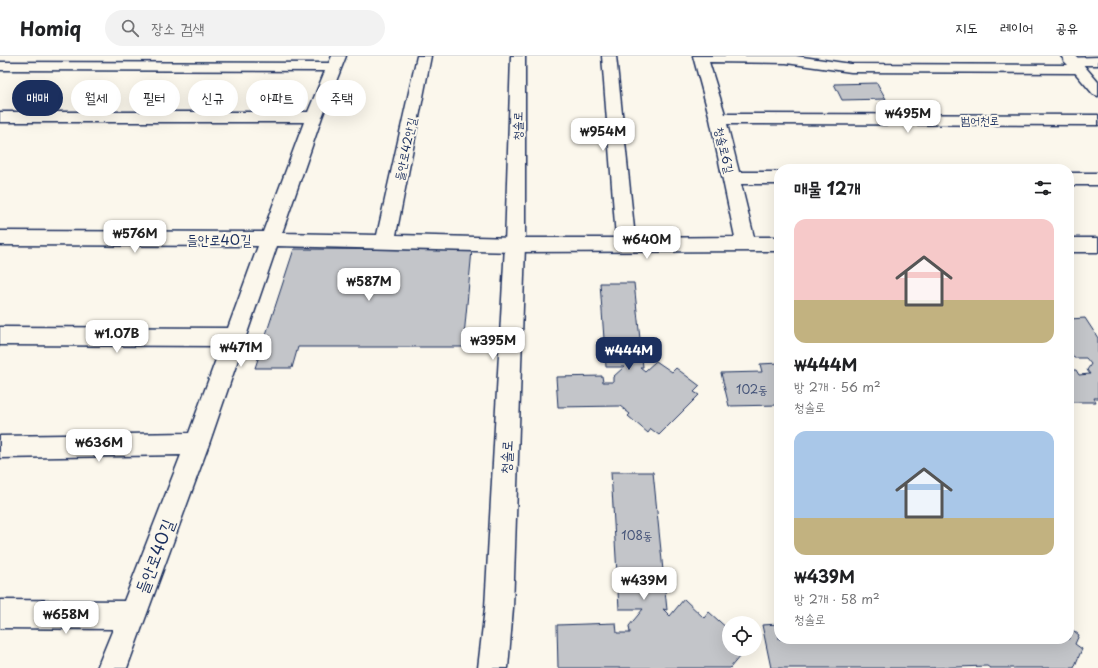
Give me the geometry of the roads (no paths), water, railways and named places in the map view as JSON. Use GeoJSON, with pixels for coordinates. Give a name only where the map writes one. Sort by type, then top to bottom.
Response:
{"type":"FeatureCollection","features":[{"type":"Feature","properties":{"kind":"street","name":"들안로42안길"},"geometry":{"type":"LineString","coordinates":[[385,242],[424,56]]}},
{"type":"Feature","properties":{"kind":"street","name":"청솔로"},"geometry":{"type":"LineString","coordinates":[[493,668],[498,608],[515,245],[518,56]]}},
{"type":"Feature","properties":{"kind":"street"},"geometry":{"type":"LineString","coordinates":[[609,56],[626,244]]}},
{"type":"Feature","properties":{"kind":"street"},"geometry":{"type":"LineString","coordinates":[[700,56],[786,59],[851,68],[1098,61]]}},
{"type":"Feature","properties":{"kind":"street","name":"청솔로6길"},"geometry":{"type":"LineString","coordinates":[[700,56],[718,119],[746,244]]}},
{"type":"Feature","properties":{"kind":"street"},"geometry":{"type":"LineString","coordinates":[[0,66],[337,62]]}},
{"type":"Feature","properties":{"kind":"street","name":"들안로40길"},"geometry":{"type":"LineString","coordinates":[[112,668],[196,444],[314,117],[337,62]]}},
{"type":"Feature","properties":{"kind":"street"},"geometry":{"type":"LineString","coordinates":[[1072,62],[1098,91]]}},
{"type":"Feature","properties":{"kind":"street"},"geometry":{"type":"LineString","coordinates":[[0,117],[314,117]]}},
{"type":"Feature","properties":{"kind":"street","name":"범어천로"},"geometry":{"type":"LineString","coordinates":[[718,119],[1098,120]]}},
{"type":"Feature","properties":{"kind":"street"},"geometry":{"type":"LineString","coordinates":[[731,178],[774,178]]}},
{"type":"Feature","properties":{"kind":"street"},"geometry":{"type":"LineString","coordinates":[[1074,178],[1098,178]]}},
{"type":"Feature","properties":{"kind":"street","name":"들안로40길"},"geometry":{"type":"LineString","coordinates":[[0,238],[270,239]]}},
{"type":"Feature","properties":{"kind":"street"},"geometry":{"type":"LineString","coordinates":[[270,239],[515,245],[774,244]]}},
{"type":"Feature","properties":{"kind":"street"},"geometry":{"type":"LineString","coordinates":[[1074,245],[1098,245]]}},
{"type":"Feature","properties":{"kind":"street"},"geometry":{"type":"LineString","coordinates":[[0,336],[234,337]]}},
{"type":"Feature","properties":{"kind":"street"},"geometry":{"type":"LineString","coordinates":[[0,447],[196,444]]}},
{"type":"Feature","properties":{"kind":"street"},"geometry":{"type":"LineString","coordinates":[[0,614],[132,615]]}}]}
